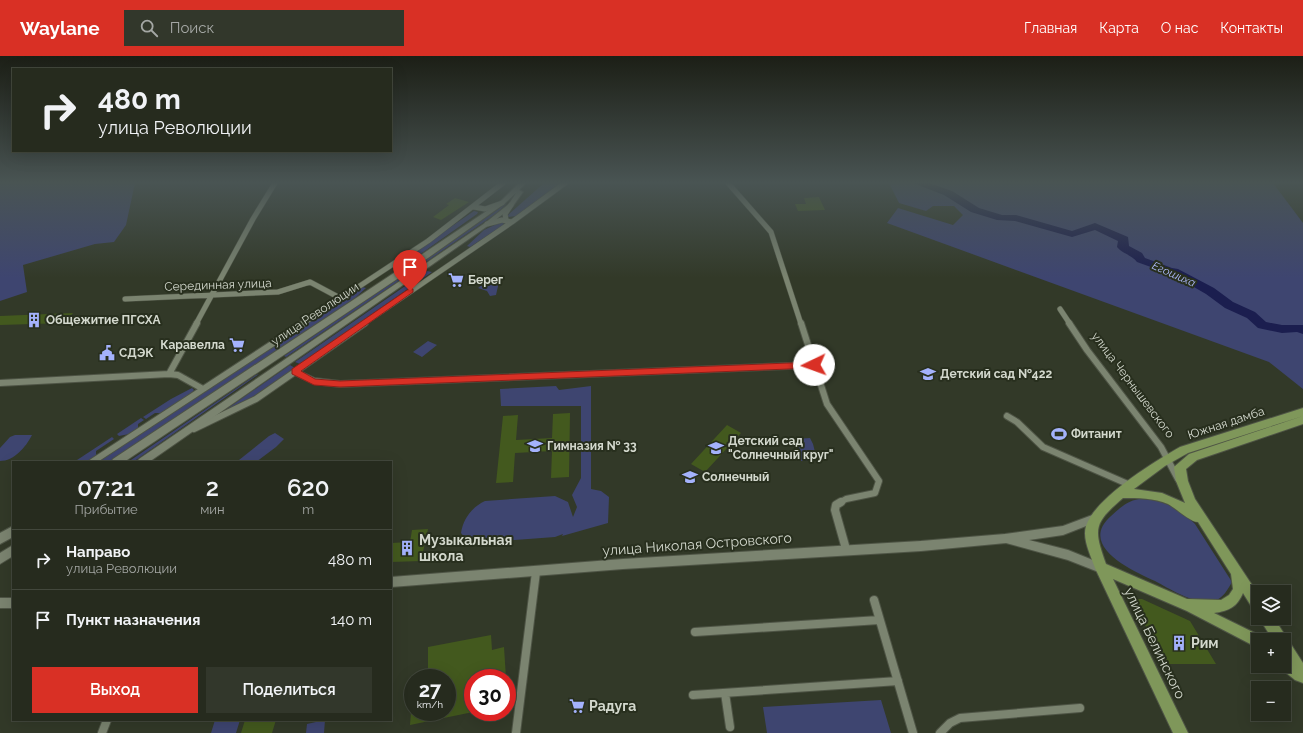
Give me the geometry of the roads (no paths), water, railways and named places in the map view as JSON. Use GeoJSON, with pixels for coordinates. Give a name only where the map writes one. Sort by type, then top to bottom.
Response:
{"type":"FeatureCollection","features":[{"type":"Feature","properties":{"kind":"main road","name":"улица Революции"},"geometry":{"type":"LineString","coordinates":[[118,461],[485,215]]}},
{"type":"Feature","properties":{"kind":"main road","name":"улица Революции"},"geometry":{"type":"LineString","coordinates":[[143,461],[499,215]]}},
{"type":"Feature","properties":{"kind":"main road"},"geometry":{"type":"LineString","coordinates":[[253,371],[266,371],[265,377]]}},
{"type":"Feature","properties":{"kind":"main road","name":"Южная дамба"},"geometry":{"type":"LineString","coordinates":[[1095,518],[1130,485],[1167,458],[1184,450],[1303,412]]}},
{"type":"Feature","properties":{"kind":"main road","name":"Южная дамба"},"geometry":{"type":"LineString","coordinates":[[1193,457],[1303,420]]}},
{"type":"Feature","properties":{"kind":"main road","name":"улица Чернышевского"},"geometry":{"type":"LineString","coordinates":[[1193,457],[1180,467],[1182,481],[1190,501],[1251,594]]}},
{"type":"Feature","properties":{"kind":"main road"},"geometry":{"type":"LineString","coordinates":[[1121,493],[1147,493],[1168,498],[1189,511],[1208,529]]}},
{"type":"Feature","properties":{"kind":"main road","name":"улица Николая Островского"},"geometry":{"type":"LineString","coordinates":[[392,582],[536,572],[623,564],[846,549],[921,546],[1005,539],[1063,530],[1095,518]]}},
{"type":"Feature","properties":{"kind":"main road","name":"улица Белинского"},"geometry":{"type":"LineString","coordinates":[[1095,518],[1092,528],[1092,539],[1101,568],[1181,733]]}},
{"type":"Feature","properties":{"kind":"main road"},"geometry":{"type":"LineString","coordinates":[[0,539],[12,531]]}},
{"type":"Feature","properties":{"kind":"main road","name":"улица Николая Островского"},"geometry":{"type":"LineString","coordinates":[[1005,539],[1048,548],[1083,559],[1101,568]]}},
{"type":"Feature","properties":{"kind":"main road"},"geometry":{"type":"LineString","coordinates":[[0,559],[12,551]]}},
{"type":"Feature","properties":{"kind":"main road"},"geometry":{"type":"LineString","coordinates":[[1101,568],[1186,605],[1251,638]]}},
{"type":"Feature","properties":{"kind":"main road"},"geometry":{"type":"LineString","coordinates":[[1186,605],[1210,607],[1223,606],[1234,599],[1239,589],[1235,570]]}},
{"type":"Feature","properties":{"kind":"main road"},"geometry":{"type":"LineString","coordinates":[[0,603],[12,603]]}},
{"type":"Feature","properties":{"kind":"main road"},"geometry":{"type":"LineString","coordinates":[[1291,657],[1303,677]]}},
{"type":"Feature","properties":{"kind":"main road"},"geometry":{"type":"LineString","coordinates":[[1291,668],[1303,677]]}},
{"type":"Feature","properties":{"kind":"street"},"geometry":{"type":"LineString","coordinates":[[169,374],[256,215]]}},
{"type":"Feature","properties":{"kind":"street"},"geometry":{"type":"LineString","coordinates":[[94,461],[428,241],[464,215]]}},
{"type":"Feature","properties":{"kind":"street"},"geometry":{"type":"LineString","coordinates":[[476,221],[481,215]]}},
{"type":"Feature","properties":{"kind":"street"},"geometry":{"type":"LineString","coordinates":[[505,215],[506,220]]}},
{"type":"Feature","properties":{"kind":"street"},"geometry":{"type":"LineString","coordinates":[[182,435],[256,399],[437,272],[522,215]]}},
{"type":"Feature","properties":{"kind":"street"},"geometry":{"type":"LineString","coordinates":[[756,215],[771,232],[827,404],[879,481],[875,493],[846,498],[836,505],[835,510],[846,549]]}},
{"type":"Feature","properties":{"kind":"street"},"geometry":{"type":"LineString","coordinates":[[487,224],[506,220],[512,222]]}},
{"type":"Feature","properties":{"kind":"street","name":"Серединная улица"},"geometry":{"type":"LineString","coordinates":[[125,298],[211,296],[278,292],[310,282],[340,298]]}},
{"type":"Feature","properties":{"kind":"street","name":"улица Чернышевского"},"geometry":{"type":"LineString","coordinates":[[1060,309],[1087,350],[1161,447],[1190,501]]}},
{"type":"Feature","properties":{"kind":"street"},"geometry":{"type":"LineString","coordinates":[[295,372],[314,382],[340,384],[814,365]]}},
{"type":"Feature","properties":{"kind":"street"},"geometry":{"type":"LineString","coordinates":[[0,384],[169,374],[178,375],[203,389]]}},
{"type":"Feature","properties":{"kind":"street"},"geometry":{"type":"LineString","coordinates":[[1006,416],[1015,419],[1026,434],[1043,447],[1130,485]]}},
{"type":"Feature","properties":{"kind":"street"},"geometry":{"type":"LineString","coordinates":[[516,733],[536,572]]}},
{"type":"Feature","properties":{"kind":"street"},"geometry":{"type":"LineString","coordinates":[[874,600],[913,733]]}},
{"type":"Feature","properties":{"kind":"street"},"geometry":{"type":"LineString","coordinates":[[695,632],[879,620]]}},
{"type":"Feature","properties":{"kind":"street"},"geometry":{"type":"LineString","coordinates":[[692,695],[898,681]]}},
{"type":"Feature","properties":{"kind":"street"},"geometry":{"type":"LineString","coordinates":[[726,693],[730,727]]}},
{"type":"Feature","properties":{"kind":"street"},"geometry":{"type":"LineString","coordinates":[[940,733],[950,722],[960,718],[1080,708]]}},
{"type":"Feature","properties":{"kind":"street"},"geometry":{"type":"LineString","coordinates":[[102,733],[107,721]]}},
{"type":"Feature","properties":{"kind":"waterway","name":"Егошиха"},"geometry":{"type":"LineString","coordinates":[[990,215],[1001,218],[1016,218],[1072,234],[1095,226],[1124,239],[1123,247],[1138,255],[1141,260],[1171,272],[1174,271],[1210,291],[1229,305],[1251,315],[1262,325],[1282,329],[1299,328],[1303,330]]}},
{"type":"Feature","properties":{"kind":"place","name":"Берег"},"geometry":{"type":"Point","coordinates":[456,280]}},
{"type":"Feature","properties":{"kind":"place","name":"Общежитие ПГСХА"},"geometry":{"type":"Point","coordinates":[34,320]}},
{"type":"Feature","properties":{"kind":"place","name":"Каравелла"},"geometry":{"type":"Point","coordinates":[237,345]}},
{"type":"Feature","properties":{"kind":"place","name":"СДЭК"},"geometry":{"type":"Point","coordinates":[107,353]}},
{"type":"Feature","properties":{"kind":"place","name":"Детский сад №422"},"geometry":{"type":"Point","coordinates":[928,374]}},
{"type":"Feature","properties":{"kind":"place","name":"Фитанит"},"geometry":{"type":"Point","coordinates":[1059,434]}},
{"type":"Feature","properties":{"kind":"place","name":"Гимназия № 33"},"geometry":{"type":"Point","coordinates":[535,446]}},
{"type":"Feature","properties":{"kind":"place","name":"Детский сад \"Солнечный круг\""},"geometry":{"type":"Point","coordinates":[716,448]}},
{"type":"Feature","properties":{"kind":"place","name":"Солнечный"},"geometry":{"type":"Point","coordinates":[690,477]}},
{"type":"Feature","properties":{"kind":"place","name":"Музыкальная школа"},"geometry":{"type":"Point","coordinates":[407,548]}},
{"type":"Feature","properties":{"kind":"place","name":"Рим"},"geometry":{"type":"Point","coordinates":[1179,643]}},
{"type":"Feature","properties":{"kind":"place","name":"Радуга"},"geometry":{"type":"Point","coordinates":[577,706]}}]}
